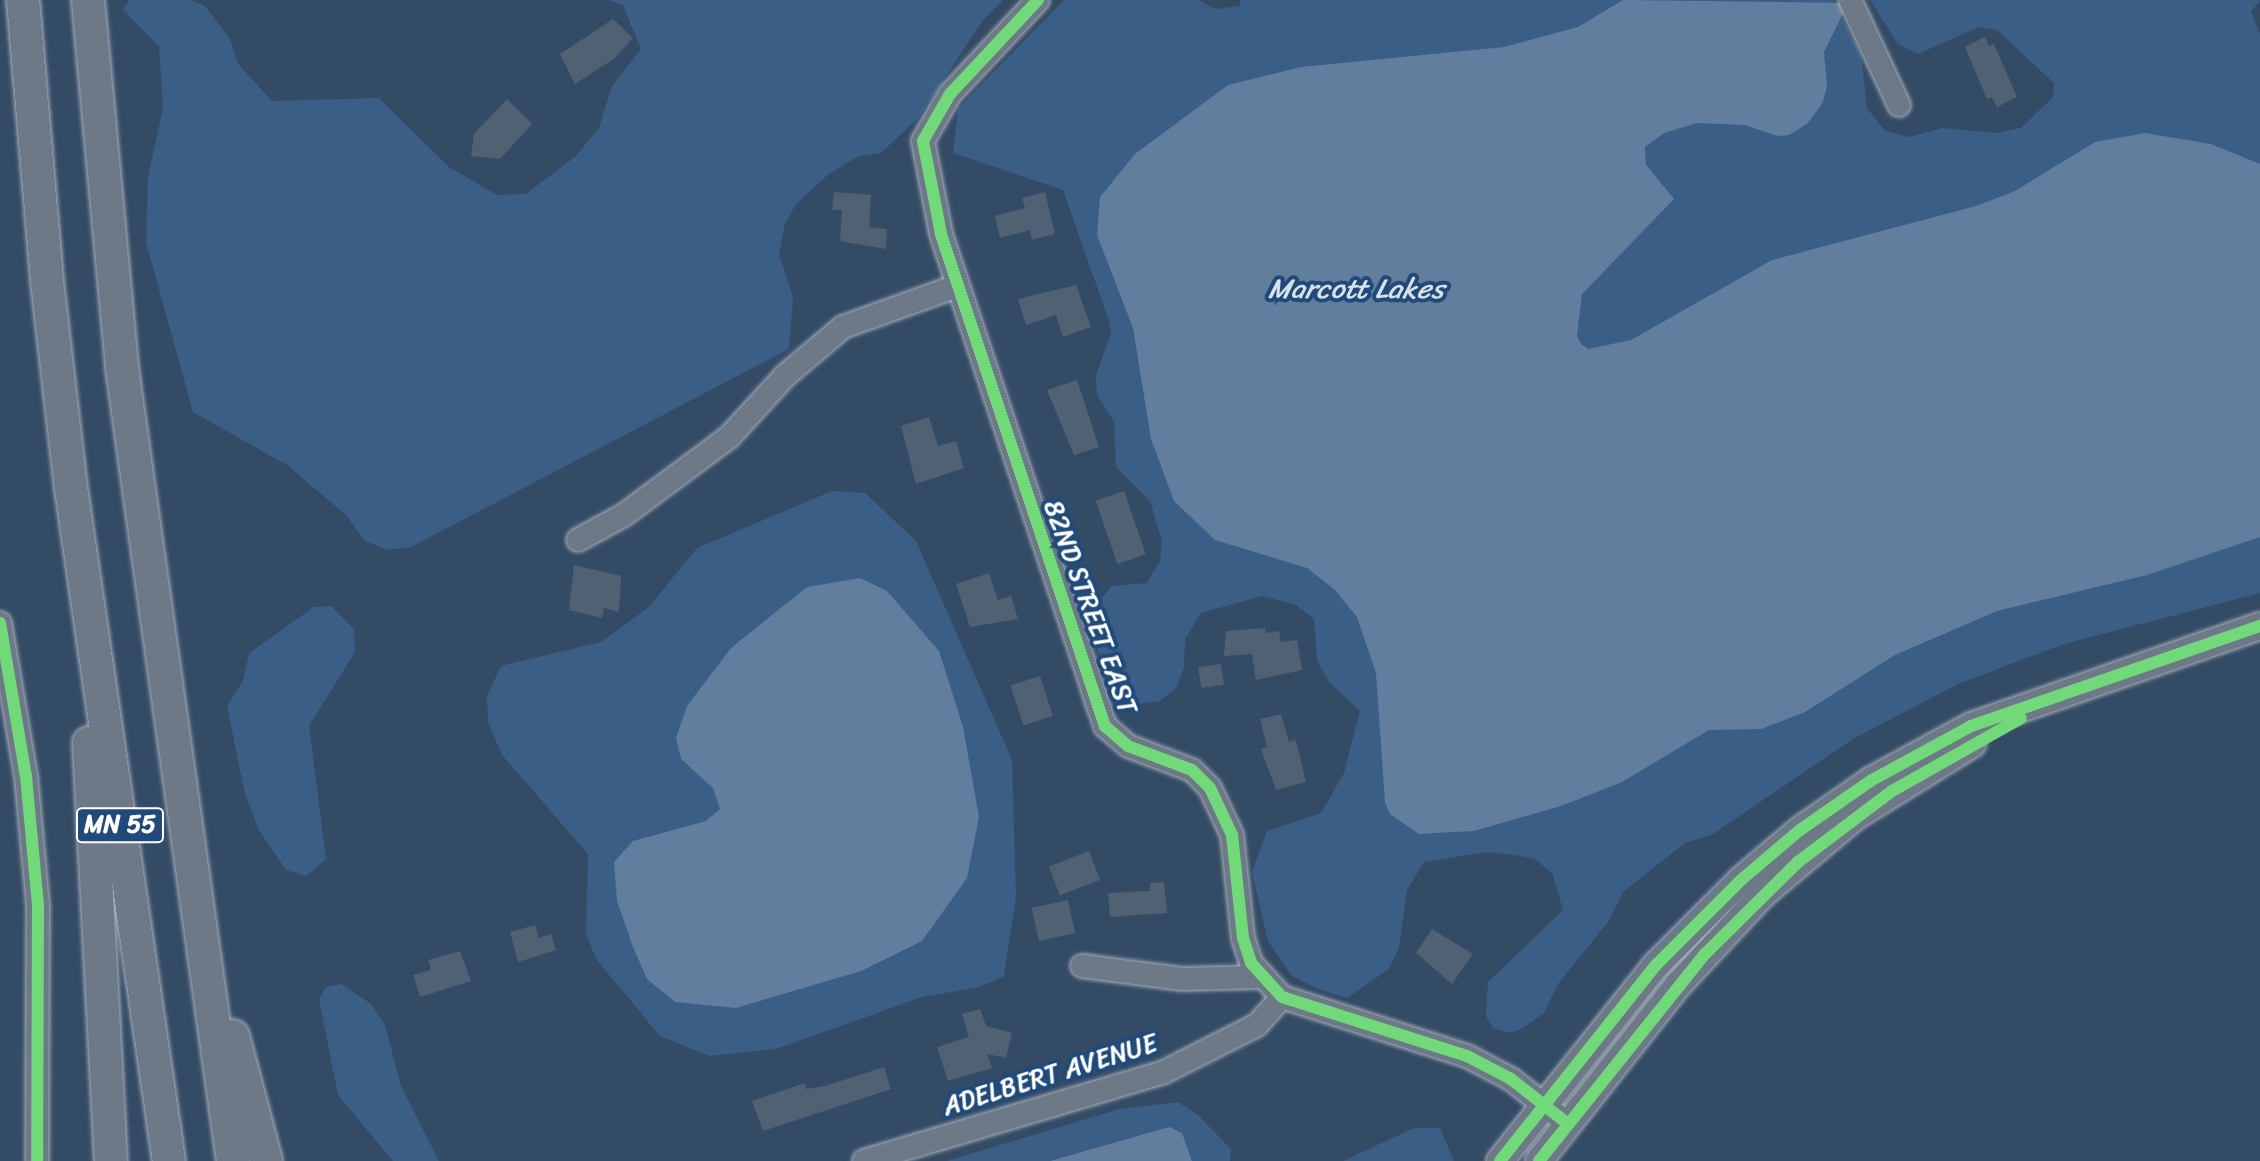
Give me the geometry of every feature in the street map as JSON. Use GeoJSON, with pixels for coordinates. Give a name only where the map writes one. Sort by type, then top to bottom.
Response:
{"type":"FeatureCollection","features":[{"type":"Feature","properties":{"kind":"highway","name":"MN 55"},"geometry":{"type":"LineString","coordinates":[[23,0],[47,281],[71,488],[169,1161]]}},
{"type":"Feature","properties":{"kind":"highway","name":"MN 55"},"geometry":{"type":"LineString","coordinates":[[88,0],[110,263],[138,495],[233,1161]]}},
{"type":"Feature","properties":{"kind":"highway"},"geometry":{"type":"LineString","coordinates":[[71,488],[111,1161]]}},
{"type":"Feature","properties":{"kind":"highway"},"geometry":{"type":"LineString","coordinates":[[138,495],[211,936],[266,1161]]}},
{"type":"Feature","properties":{"kind":"main road"},"geometry":{"type":"LineString","coordinates":[[1500,1161],[1666,954],[1800,830],[1937,743],[2066,692],[2260,626]]}},
{"type":"Feature","properties":{"kind":"main road"},"geometry":{"type":"LineString","coordinates":[[1539,1161],[1705,954],[1798,862],[1892,791],[2066,692]]}},
{"type":"Feature","properties":{"kind":"street","name":"82ND STREET EAST"},"geometry":{"type":"LineString","coordinates":[[1038,0],[950,94],[923,141],[957,286],[1105,726],[1128,746],[1192,770],[1210,788],[1232,835],[1243,938],[1261,977],[1282,997],[1467,1056],[1511,1079],[1568,1124]]}},
{"type":"Feature","properties":{"kind":"street"},"geometry":{"type":"LineString","coordinates":[[1850,0],[1899,105]]}},
{"type":"Feature","properties":{"kind":"street"},"geometry":{"type":"LineString","coordinates":[[578,540],[624,515],[729,437],[786,375],[843,327],[957,286]]}},
{"type":"Feature","properties":{"kind":"street"},"geometry":{"type":"LineString","coordinates":[[0,623],[7,702],[38,905],[37,1161]]}},
{"type":"Feature","properties":{"kind":"street"},"geometry":{"type":"LineString","coordinates":[[1082,966],[1182,979],[1261,977]]}},
{"type":"Feature","properties":{"kind":"street","name":"ADELBERT AVENUE"},"geometry":{"type":"LineString","coordinates":[[864,1161],[1164,1072],[1257,1025],[1282,997]]}},
{"type":"Feature","properties":{"kind":"shaded area"},"geometry":{"type":"Polygon","coordinates":[[[129,0],[191,0],[205,6],[230,39],[238,64],[272,101],[379,98],[449,167],[497,195],[526,194],[576,156],[599,128],[612,86],[641,49],[623,5],[609,0],[1003,0],[983,20],[918,118],[881,153],[859,156],[830,173],[796,204],[785,224],[779,254],[793,297],[789,349],[411,547],[388,550],[365,541],[346,515],[287,465],[193,412],[146,242],[148,177],[163,108],[159,46],[123,10],[129,0]]]}},
{"type":"Feature","properties":{"kind":"shaded area","name":"Marcott Lakes"},"geometry":{"type":"Polygon","coordinates":[[[1064,0],[1199,0],[1215,9],[1240,6],[1240,0],[1833,0],[1861,55],[1867,108],[1885,131],[1910,137],[1942,128],[1996,133],[2021,128],[2053,97],[2054,83],[1997,30],[1979,27],[1918,54],[1898,44],[1870,0],[2260,0],[2251,12],[2260,34],[2260,593],[2064,644],[1958,684],[1853,739],[1713,834],[1685,843],[1624,891],[1608,922],[1558,984],[1544,1013],[1523,1028],[1510,1033],[1493,1028],[1486,1016],[1488,982],[1563,910],[1552,873],[1535,859],[1487,852],[1424,862],[1407,890],[1399,947],[1389,969],[1347,998],[1292,976],[1268,941],[1252,872],[1267,831],[1321,813],[1344,773],[1360,711],[1329,682],[1317,660],[1314,619],[1296,605],[1262,596],[1201,613],[1185,639],[1184,668],[1176,688],[1160,701],[1137,704],[1109,683],[1091,630],[1094,606],[1112,586],[1147,583],[1160,561],[1162,541],[1150,501],[1116,467],[1114,422],[1097,395],[1096,375],[1111,334],[1109,321],[1063,190],[953,153],[958,109],[1064,0]]]}},
{"type":"Feature","properties":{"kind":"shaded area"},"geometry":{"type":"Polygon","coordinates":[[[832,491],[865,493],[916,541],[1012,760],[1016,896],[1004,976],[980,987],[922,997],[776,1049],[709,1056],[660,1036],[596,959],[586,933],[588,854],[502,755],[488,722],[487,696],[501,666],[601,642],[649,607],[697,548],[832,491]]]}},
{"type":"Feature","properties":{"kind":"shaded area"},"geometry":{"type":"Polygon","coordinates":[[[331,606],[354,629],[355,652],[309,726],[326,859],[306,876],[286,870],[259,830],[245,794],[227,706],[243,681],[249,653],[314,607],[331,606]]]}},
{"type":"Feature","properties":{"kind":"shaded area"},"geometry":{"type":"Polygon","coordinates":[[[341,984],[371,1004],[385,1025],[401,1086],[439,1161],[393,1161],[338,1095],[319,999],[326,987],[341,984]]]}},
{"type":"Feature","properties":{"kind":"shaded area"},"geometry":{"type":"Polygon","coordinates":[[[1178,1102],[1198,1115],[1231,1149],[1230,1161],[947,1161],[1119,1109],[1178,1102]]]}},
{"type":"Feature","properties":{"kind":"shaded area"},"geometry":{"type":"Polygon","coordinates":[[[1414,1128],[1440,1128],[1454,1161],[1343,1161],[1414,1128]]]}},
{"type":"Feature","properties":{"kind":"water","name":"Marcott Lakes"},"geometry":{"type":"Polygon","coordinates":[[[1623,0],[1848,3],[1824,52],[1827,87],[1822,104],[1807,124],[1789,135],[1777,136],[1745,125],[1697,123],[1664,133],[1645,147],[1646,165],[1674,199],[1582,294],[1577,336],[1581,344],[1588,349],[1631,340],[1772,260],[1976,206],[2015,191],[2095,142],[2145,133],[2211,144],[2260,164],[2260,537],[2147,575],[1997,611],[1895,655],[1805,712],[1761,729],[1709,730],[1622,782],[1561,806],[1474,831],[1419,834],[1390,814],[1385,803],[1376,673],[1357,617],[1335,590],[1307,568],[1215,540],[1174,501],[1151,439],[1133,328],[1097,235],[1100,197],[1135,154],[1228,85],[1301,67],[1504,47],[1578,27],[1623,0]]]}},
{"type":"Feature","properties":{"kind":"water"},"geometry":{"type":"Polygon","coordinates":[[[860,578],[887,591],[939,651],[963,727],[979,817],[967,878],[922,941],[861,971],[736,1008],[675,1002],[647,979],[633,947],[617,901],[614,862],[633,841],[706,821],[720,809],[713,788],[681,759],[676,738],[687,706],[731,648],[807,587],[860,578]]]}},
{"type":"Feature","properties":{"kind":"water"},"geometry":{"type":"Polygon","coordinates":[[[1169,1127],[1182,1133],[1192,1161],[1050,1161],[1169,1127]]]}},
{"type":"Feature","properties":{"kind":"building"},"geometry":{"type":"Polygon","coordinates":[[[613,19],[633,38],[615,58],[575,84],[560,54],[613,19]]]}},
{"type":"Feature","properties":{"kind":"building"},"geometry":{"type":"Polygon","coordinates":[[[1985,37],[1989,46],[1994,44],[2017,97],[1997,107],[1992,97],[1987,99],[1965,47],[1985,37]]]}},
{"type":"Feature","properties":{"kind":"building"},"geometry":{"type":"Polygon","coordinates":[[[507,99],[532,124],[500,159],[471,156],[474,134],[507,99]]]}},
{"type":"Feature","properties":{"kind":"building"},"geometry":{"type":"Polygon","coordinates":[[[834,192],[871,195],[869,227],[887,229],[886,249],[840,241],[842,210],[832,210],[834,192]]]}},
{"type":"Feature","properties":{"kind":"building"},"geometry":{"type":"Polygon","coordinates":[[[1045,192],[1055,234],[1032,240],[1030,230],[1000,238],[995,216],[1025,208],[1022,198],[1045,192]]]}},
{"type":"Feature","properties":{"kind":"building"},"geometry":{"type":"Polygon","coordinates":[[[1076,285],[1091,327],[1063,337],[1056,315],[1026,325],[1018,299],[1076,285]]]}},
{"type":"Feature","properties":{"kind":"building"},"geometry":{"type":"Polygon","coordinates":[[[1077,380],[1099,447],[1074,455],[1047,390],[1077,380]]]}},
{"type":"Feature","properties":{"kind":"building"},"geometry":{"type":"Polygon","coordinates":[[[929,417],[938,446],[956,441],[964,468],[916,484],[901,426],[929,417]]]}},
{"type":"Feature","properties":{"kind":"building"},"geometry":{"type":"Polygon","coordinates":[[[1124,491],[1146,554],[1117,564],[1096,501],[1124,491]]]}},
{"type":"Feature","properties":{"kind":"building"},"geometry":{"type":"Polygon","coordinates":[[[574,565],[621,576],[619,612],[604,608],[602,618],[569,610],[574,565]]]}},
{"type":"Feature","properties":{"kind":"building"},"geometry":{"type":"Polygon","coordinates":[[[989,573],[998,600],[1011,596],[1018,619],[970,627],[956,584],[989,573]]]}},
{"type":"Feature","properties":{"kind":"building"},"geometry":{"type":"Polygon","coordinates":[[[1265,628],[1266,633],[1279,631],[1281,642],[1297,640],[1302,670],[1256,680],[1252,654],[1224,656],[1226,631],[1265,628]]]}},
{"type":"Feature","properties":{"kind":"building"},"geometry":{"type":"Polygon","coordinates":[[[1221,664],[1224,685],[1201,688],[1198,667],[1221,664]]]}},
{"type":"Feature","properties":{"kind":"building"},"geometry":{"type":"Polygon","coordinates":[[[1040,676],[1053,716],[1023,726],[1011,686],[1040,676]]]}},
{"type":"Feature","properties":{"kind":"building"},"geometry":{"type":"Polygon","coordinates":[[[1281,714],[1289,742],[1296,740],[1306,782],[1276,790],[1261,749],[1267,747],[1260,719],[1281,714]]]}},
{"type":"Feature","properties":{"kind":"building"},"geometry":{"type":"Polygon","coordinates":[[[1089,851],[1100,880],[1060,895],[1049,866],[1089,851]]]}},
{"type":"Feature","properties":{"kind":"building"},"geometry":{"type":"Polygon","coordinates":[[[1164,882],[1167,913],[1110,917],[1108,893],[1150,891],[1150,883],[1164,882]]]}},
{"type":"Feature","properties":{"kind":"building"},"geometry":{"type":"Polygon","coordinates":[[[1068,900],[1075,933],[1039,941],[1032,908],[1068,900]]]}},
{"type":"Feature","properties":{"kind":"building"},"geometry":{"type":"Polygon","coordinates":[[[535,925],[539,938],[551,934],[556,950],[518,962],[510,932],[535,925]]]}},
{"type":"Feature","properties":{"kind":"building"},"geometry":{"type":"Polygon","coordinates":[[[1432,929],[1473,954],[1452,984],[1416,953],[1432,929]]]}},
{"type":"Feature","properties":{"kind":"building"},"geometry":{"type":"Polygon","coordinates":[[[460,951],[471,981],[420,997],[413,975],[431,970],[428,960],[460,951]]]}},
{"type":"Feature","properties":{"kind":"building"},"geometry":{"type":"Polygon","coordinates":[[[980,1009],[986,1026],[1012,1033],[1006,1058],[987,1054],[992,1068],[948,1081],[937,1047],[969,1037],[962,1014],[980,1009]]]}},
{"type":"Feature","properties":{"kind":"building"},"geometry":{"type":"Polygon","coordinates":[[[884,1067],[891,1089],[763,1131],[752,1101],[805,1083],[806,1089],[825,1086],[884,1067]]]}},
{"type":"Feature","properties":{"kind":"cycle path"},"geometry":{"type":"LineString","coordinates":[[1038,0],[950,94],[923,141],[941,234],[1105,726],[1128,746],[1192,770],[1210,788],[1232,835],[1243,938],[1251,963],[1282,997],[1467,1056],[1511,1079],[1568,1124]]}},
{"type":"Feature","properties":{"kind":"cycle path"},"geometry":{"type":"LineString","coordinates":[[0,623],[26,776],[38,905],[37,1161]]}},
{"type":"Feature","properties":{"kind":"cycle path"},"geometry":{"type":"LineString","coordinates":[[1500,1161],[1656,965],[1741,880],[1800,830],[1872,780],[1971,726],[2260,626]]}},
{"type":"Feature","properties":{"kind":"cycle path"},"geometry":{"type":"LineString","coordinates":[[1539,1161],[1705,954],[1798,862],[1892,791],[2021,718]]}}]}
